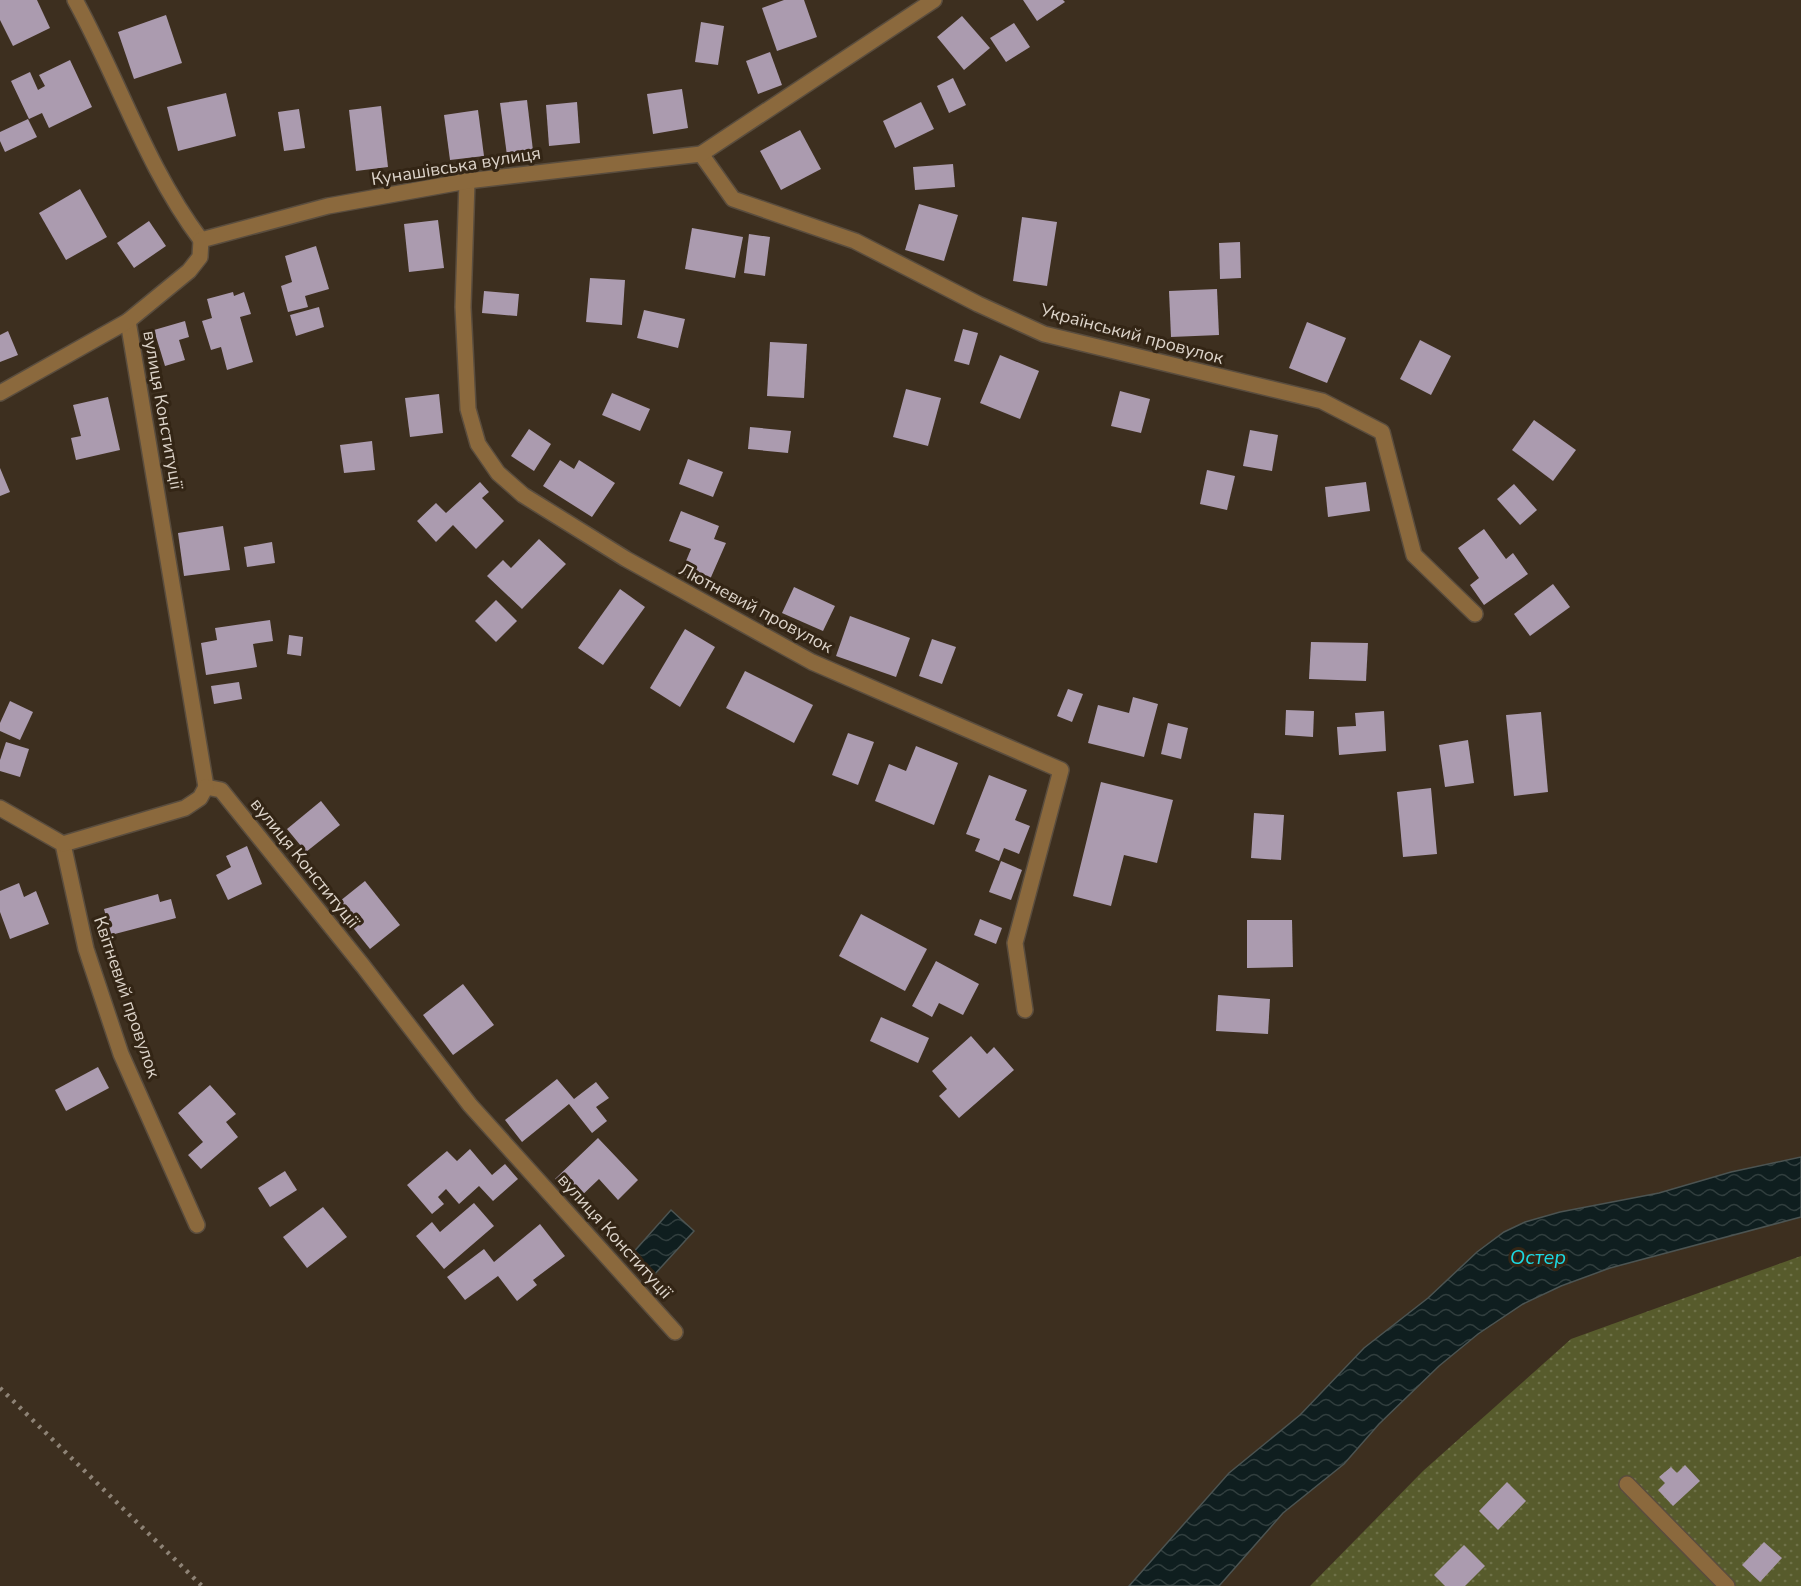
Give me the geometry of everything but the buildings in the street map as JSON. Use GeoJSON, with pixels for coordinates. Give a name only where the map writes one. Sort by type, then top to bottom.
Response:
{"type":"FeatureCollection","features":[{"type":"Feature","properties":{"kind":"street"},"geometry":{"type":"LineString","coordinates":[[0,393],[128,321],[189,271],[200,257],[201,240],[179,211],[152,160],[75,0]]}},
{"type":"Feature","properties":{"kind":"street","name":"Кунашівська вулиця"},"geometry":{"type":"LineString","coordinates":[[201,240],[328,206],[467,181],[701,154],[934,0]]}},
{"type":"Feature","properties":{"kind":"street","name":"Український провулок"},"geometry":{"type":"LineString","coordinates":[[701,154],[733,199],[855,241],[978,304],[1044,334],[1322,401],[1382,432],[1414,555],[1475,614]]}},
{"type":"Feature","properties":{"kind":"street","name":"Лютневий провулок"},"geometry":{"type":"LineString","coordinates":[[467,181],[463,307],[468,409],[478,444],[498,473],[523,495],[626,559],[812,662],[1061,770],[1015,943],[1025,1010]]}},
{"type":"Feature","properties":{"kind":"street","name":"вулиця Конституції"},"geometry":{"type":"LineString","coordinates":[[128,321],[206,788],[221,790],[363,966],[470,1105],[675,1332]]}},
{"type":"Feature","properties":{"kind":"street"},"geometry":{"type":"LineString","coordinates":[[0,808],[63,844],[185,808],[200,798],[206,788]]}},
{"type":"Feature","properties":{"kind":"street","name":"Квітневий провулок"},"geometry":{"type":"LineString","coordinates":[[63,844],[86,950],[121,1054],[197,1225]]}},
{"type":"Feature","properties":{"kind":"street"},"geometry":{"type":"LineString","coordinates":[[1627,1484],[1727,1586]]}},
{"type":"Feature","properties":{"kind":"green space"},"geometry":{"type":"Polygon","coordinates":[[[1801,1256],[1801,1586],[1310,1586],[1423,1471],[1571,1339],[1801,1256]]]}},
{"type":"Feature","properties":{"kind":"water","name":"Остер"},"geometry":{"type":"Polygon","coordinates":[[[1801,1157],[1801,1217],[1610,1268],[1561,1286],[1523,1304],[1478,1334],[1439,1366],[1379,1424],[1344,1464],[1283,1513],[1219,1586],[1129,1586],[1229,1473],[1300,1415],[1364,1348],[1428,1298],[1477,1252],[1504,1232],[1525,1222],[1560,1212],[1659,1193],[1731,1172],[1801,1157]]]}},
{"type":"Feature","properties":{"kind":"water"},"geometry":{"type":"Polygon","coordinates":[[[671,1210],[694,1231],[654,1275],[631,1255],[671,1210]]]}},
{"type":"Feature","properties":{"kind":"railway"},"geometry":{"type":"LineString","coordinates":[[0,1388],[202,1586]]}}]}
